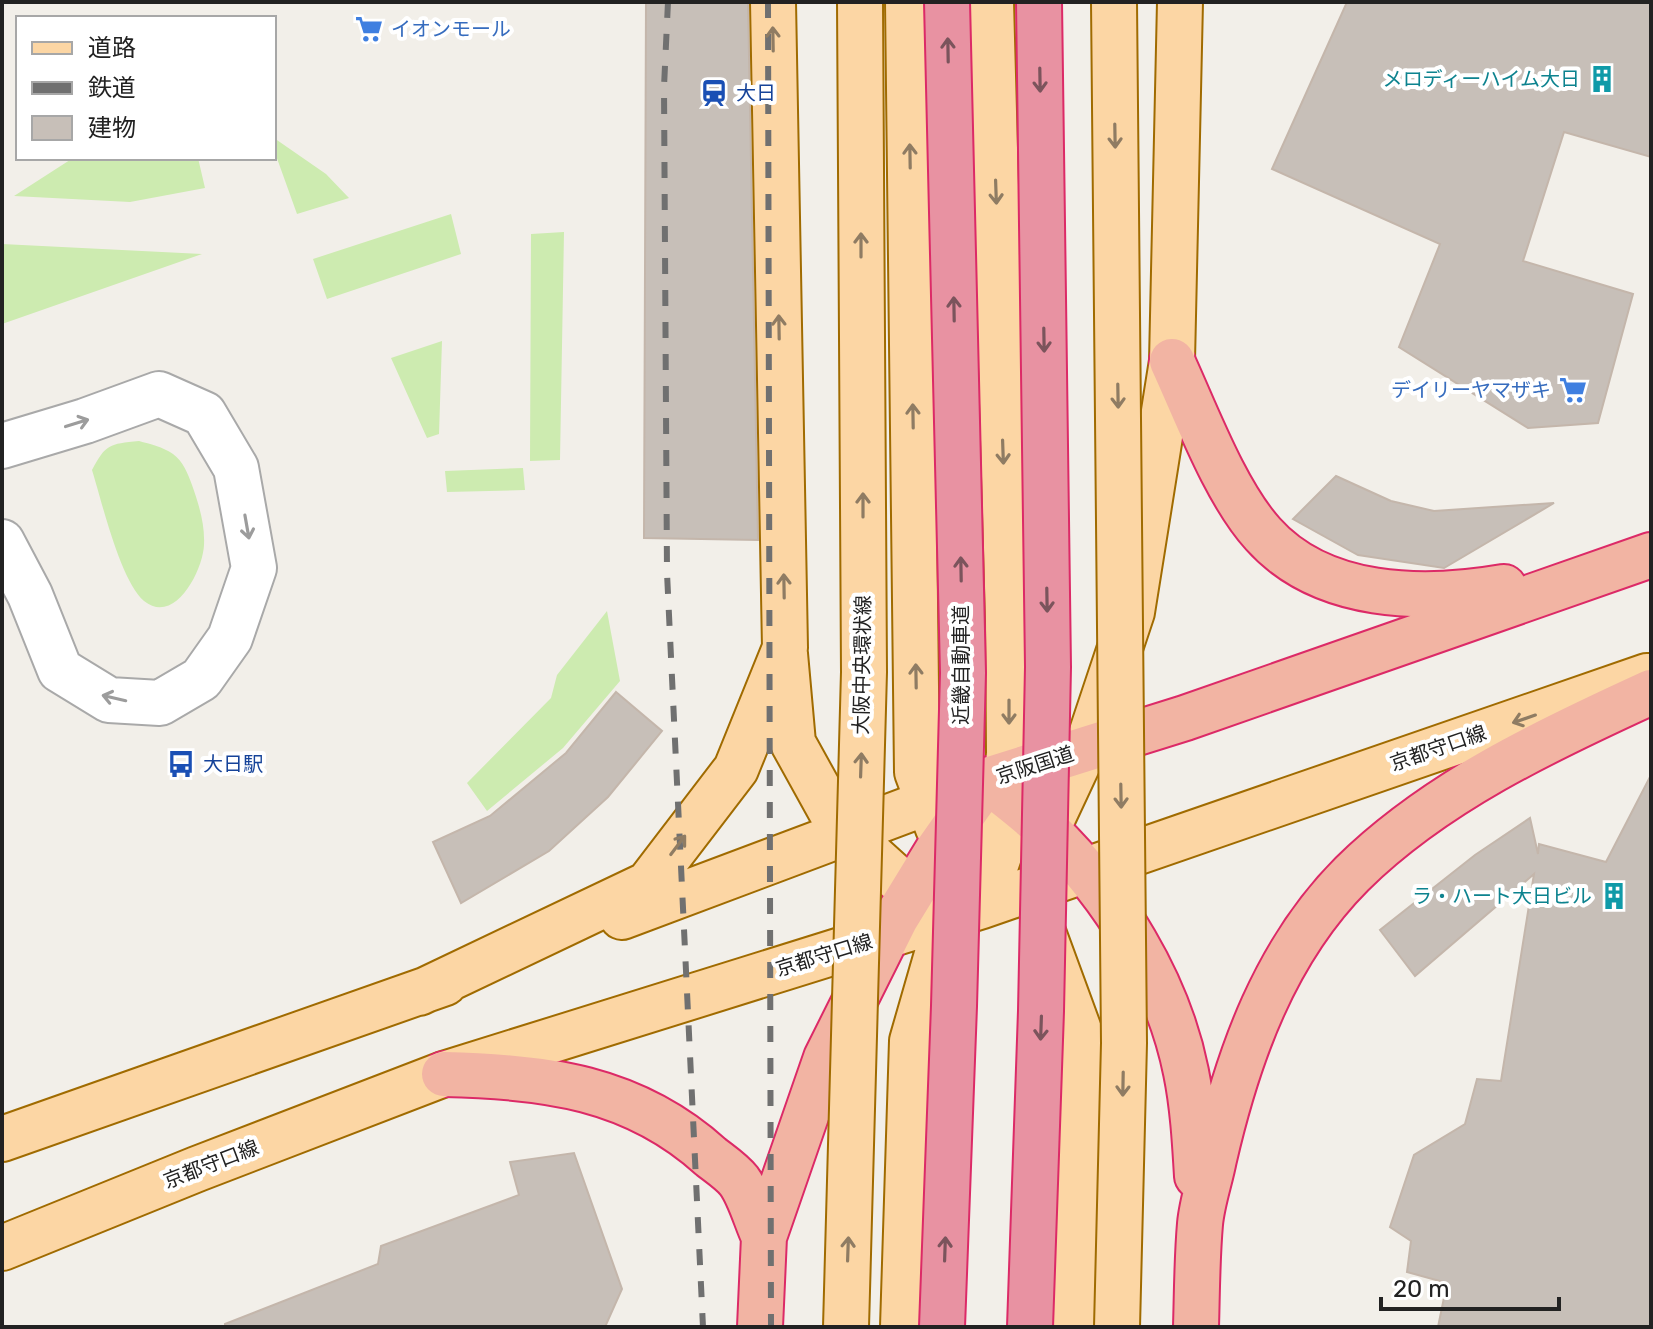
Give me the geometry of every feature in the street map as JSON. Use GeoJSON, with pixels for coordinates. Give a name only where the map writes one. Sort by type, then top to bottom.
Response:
{"type":"FeatureCollection","features":[{"type":"Feature","properties":{"kind":"highway","name":"近畿自動車道"},"geometry":{"type":"LineString","coordinates":[[942,1327],[963,673],[947,2]]}},
{"type":"Feature","properties":{"kind":"highway"},"geometry":{"type":"LineString","coordinates":[[1030,1327],[1048,667],[1039,2]]}},
{"type":"Feature","properties":{"kind":"highway"},"geometry":{"type":"LineString","coordinates":[[1172,361],[1234,492],[1263,535],[1304,567],[1354,587],[1409,595],[1463,594],[1631,562]]}},
{"type":"Feature","properties":{"kind":"highway","name":"京阪国道"},"geometry":{"type":"LineString","coordinates":[[760,1327],[764,1237],[826,1058],[887,936],[947,876],[1000,793],[1084,749],[1185,718],[1631,562]]}},
{"type":"Feature","properties":{"kind":"highway"},"geometry":{"type":"LineString","coordinates":[[1200,1222],[1240,1058],[1266,996],[1306,930],[1351,875],[1411,823],[1477,781],[1575,727],[1651,692]]}},
{"type":"Feature","properties":{"kind":"highway"},"geometry":{"type":"LineString","coordinates":[[1000,793],[1047,830],[1100,888],[1138,948],[1167,1005],[1186,1072],[1195,1142],[1200,1222],[1196,1327]]}},
{"type":"Feature","properties":{"kind":"highway"},"geometry":{"type":"LineString","coordinates":[[444,1074],[510,1075],[572,1086],[632,1105],[689,1136],[739,1182],[764,1237]]}},
{"type":"Feature","properties":{"kind":"main road"},"geometry":{"type":"LineString","coordinates":[[773,2],[785,648],[793,743],[839,826],[846,833],[947,876],[1001,850],[1000,793],[1008,622],[991,2]]}},
{"type":"Feature","properties":{"kind":"main road","name":"大阪中央環状線"},"geometry":{"type":"LineString","coordinates":[[846,1327],[864,672],[860,2]]}},
{"type":"Feature","properties":{"kind":"main road"},"geometry":{"type":"LineString","coordinates":[[903,1327],[912,1041],[947,876],[917,772],[908,2]]}},
{"type":"Feature","properties":{"kind":"main road"},"geometry":{"type":"LineString","coordinates":[[1114,2],[1124,1043],[1117,1327]]}},
{"type":"Feature","properties":{"kind":"main road"},"geometry":{"type":"LineString","coordinates":[[1022,877],[1084,749],[1132,612],[1172,361],[1180,2]]}},
{"type":"Feature","properties":{"kind":"main road"},"geometry":{"type":"LineString","coordinates":[[419,993],[648,884],[736,769],[785,648]]}},
{"type":"Feature","properties":{"kind":"main road","name":"京都守口線"},"geometry":{"type":"LineString","coordinates":[[2,1139],[419,993],[846,833],[947,876],[1022,877],[1084,871],[1651,675]]}},
{"type":"Feature","properties":{"kind":"main road"},"geometry":{"type":"LineString","coordinates":[[1000,793],[1022,877],[1083,1041],[1072,1327]]}},
{"type":"Feature","properties":{"kind":"main road","name":"京都守口線"},"geometry":{"type":"LineString","coordinates":[[2,1248],[444,1074],[887,936]]}},
{"type":"Feature","properties":{"kind":"street"},"geometry":{"type":"LineString","coordinates":[[2,446],[159,394],[204,414],[236,468],[254,568],[230,638],[201,679],[160,703],[109,700],[60,670],[30,595],[2,542]]}},
{"type":"Feature","properties":{"kind":"green space"},"geometry":{"type":"Polygon","coordinates":[[[276,139],[326,174],[349,198],[297,214],[276,156],[276,139]]]}},
{"type":"Feature","properties":{"kind":"green space"},"geometry":{"type":"Polygon","coordinates":[[[70,160],[198,160],[205,188],[130,202],[14,196],[70,160]]]}},
{"type":"Feature","properties":{"kind":"green space"},"geometry":{"type":"Polygon","coordinates":[[[451,214],[461,254],[327,299],[313,259],[451,214]]]}},
{"type":"Feature","properties":{"kind":"green space"},"geometry":{"type":"Polygon","coordinates":[[[564,232],[560,460],[530,461],[531,234],[564,232]]]}},
{"type":"Feature","properties":{"kind":"green space"},"geometry":{"type":"Polygon","coordinates":[[[2,244],[202,254],[2,324],[2,244]]]}},
{"type":"Feature","properties":{"kind":"green space"},"geometry":{"type":"Polygon","coordinates":[[[442,341],[439,434],[427,438],[391,358],[442,341]]]}},
{"type":"Feature","properties":{"kind":"green space"},"geometry":{"type":"Polygon","coordinates":[[[139,441],[165,449],[180,460],[190,481],[202,522],[204,545],[199,568],[185,592],[166,606],[155,607],[135,591],[113,540],[92,470],[105,450],[121,443],[139,441]]]}},
{"type":"Feature","properties":{"kind":"green space"},"geometry":{"type":"Polygon","coordinates":[[[523,468],[525,490],[447,492],[445,471],[523,468]]]}},
{"type":"Feature","properties":{"kind":"green space"},"geometry":{"type":"Polygon","coordinates":[[[607,611],[620,681],[563,748],[487,811],[467,783],[551,698],[557,675],[607,611]]]}},
{"type":"Feature","properties":{"kind":"building"},"geometry":{"type":"Polygon","coordinates":[[[646,2],[748,2],[758,540],[644,538],[646,2]]]}},
{"type":"Feature","properties":{"kind":"building"},"geometry":{"type":"Polygon","coordinates":[[[1347,2],[1651,2],[1651,157],[1564,132],[1523,261],[1633,294],[1598,423],[1528,428],[1399,347],[1440,244],[1272,169],[1347,2]]]}},
{"type":"Feature","properties":{"kind":"building"},"geometry":{"type":"Polygon","coordinates":[[[1336,476],[1391,501],[1434,511],[1554,503],[1444,568],[1358,555],[1293,519],[1336,476]]]}},
{"type":"Feature","properties":{"kind":"building"},"geometry":{"type":"Polygon","coordinates":[[[616,692],[662,731],[608,797],[549,851],[461,903],[433,842],[490,816],[566,753],[616,692]]]}},
{"type":"Feature","properties":{"kind":"building"},"geometry":{"type":"Polygon","coordinates":[[[1651,775],[1651,1327],[1438,1327],[1447,1283],[1407,1272],[1411,1241],[1390,1227],[1414,1155],[1465,1124],[1477,1079],[1501,1081],[1534,874],[1415,976],[1380,930],[1475,855],[1530,818],[1538,854],[1539,844],[1606,862],[1651,775]]]}},
{"type":"Feature","properties":{"kind":"building"},"geometry":{"type":"Polygon","coordinates":[[[574,1153],[622,1289],[605,1327],[225,1327],[225,1324],[378,1264],[381,1246],[519,1195],[510,1162],[574,1153]]]}},
{"type":"Feature","properties":{"kind":"railway"},"geometry":{"type":"LineString","coordinates":[[668,2],[664,87],[667,573],[703,1327]]}},
{"type":"Feature","properties":{"kind":"railway"},"geometry":{"type":"LineString","coordinates":[[768,2],[771,1327]]}},
{"type":"Feature","properties":{"kind":"place","name":"イオンモール"},"geometry":{"type":"Point","coordinates":[369,29]}},
{"type":"Feature","properties":{"kind":"place","name":"メロディーハイム大日"},"geometry":{"type":"Point","coordinates":[1602,79]}},
{"type":"Feature","properties":{"kind":"place","name":"大日"},"geometry":{"type":"Point","coordinates":[714,93]}},
{"type":"Feature","properties":{"kind":"place","name":"デイリーヤマザキ"},"geometry":{"type":"Point","coordinates":[1573,390]}},
{"type":"Feature","properties":{"kind":"place","name":"大日駅"},"geometry":{"type":"Point","coordinates":[181,764]}},
{"type":"Feature","properties":{"kind":"place","name":"ラ・ハート大日ビル"},"geometry":{"type":"Point","coordinates":[1614,896]}}]}
